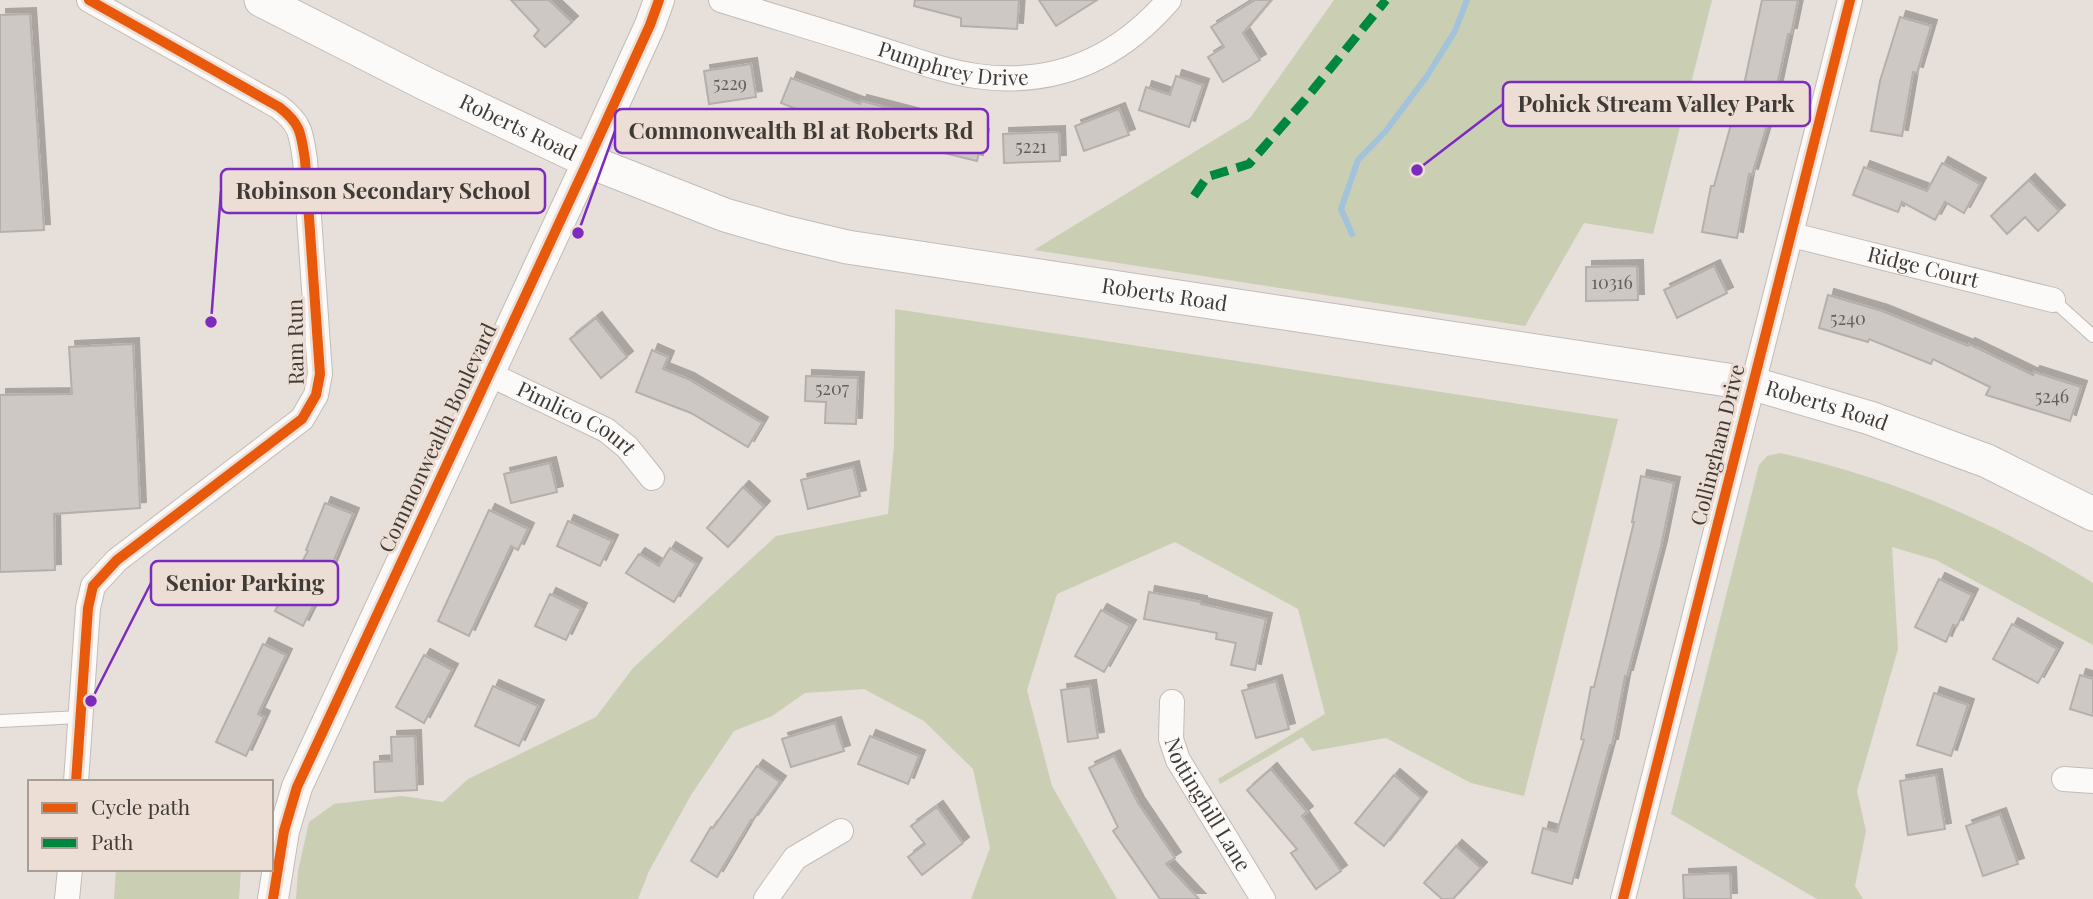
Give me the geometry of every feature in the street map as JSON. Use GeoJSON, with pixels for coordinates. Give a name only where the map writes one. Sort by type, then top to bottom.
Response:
{"type":"FeatureCollection","features":[{"type":"Feature","properties":{"kind":"main road","name":"Roberts Road"},"geometry":{"type":"LineString","coordinates":[[261,0],[426,84],[588,161],[725,215],[784,232],[847,247],[1754,384],[1870,418],[1987,461],[2093,514]]}},
{"type":"Feature","properties":{"kind":"street","name":"Ram Run"},"geometry":{"type":"LineString","coordinates":[[76,780],[88,608],[93,586],[117,560],[302,419],[316,395],[320,374],[305,160],[302,140],[293,118],[279,107],[89,0]]}},
{"type":"Feature","properties":{"kind":"street","name":"Commonwealth Boulevard"},"geometry":{"type":"LineString","coordinates":[[273,899],[284,831],[297,788],[588,161],[659,0]]}},
{"type":"Feature","properties":{"kind":"street","name":"Pumphrey Drive"},"geometry":{"type":"LineString","coordinates":[[721,0],[933,65],[974,75],[1008,79],[1069,71],[1100,58],[1152,19],[1169,0]]}},
{"type":"Feature","properties":{"kind":"street","name":"Collingham Drive"},"geometry":{"type":"LineString","coordinates":[[1623,899],[1850,0]]}},
{"type":"Feature","properties":{"kind":"street","name":"Ridge Court"},"geometry":{"type":"LineString","coordinates":[[1792,235],[2053,300]]}},
{"type":"Feature","properties":{"kind":"street","name":"Pimlico Court"},"geometry":{"type":"LineString","coordinates":[[489,374],[606,430],[627,447],[652,478]]}},
{"type":"Feature","properties":{"kind":"street","name":"Nottinghill Lane"},"geometry":{"type":"LineString","coordinates":[[1172,702],[1171,739],[1178,760],[1263,899]]}},
{"type":"Feature","properties":{"kind":"street"},"geometry":{"type":"LineString","coordinates":[[2064,779],[2093,781]]}},
{"type":"Feature","properties":{"kind":"street"},"geometry":{"type":"LineString","coordinates":[[766,899],[796,858],[841,831]]}},
{"type":"Feature","properties":{"kind":"street"},"geometry":{"type":"LineString","coordinates":[[67,899],[69,871]]}},
{"type":"Feature","properties":{"kind":"lane"},"geometry":{"type":"LineString","coordinates":[[2053,300],[2093,337]]}},
{"type":"Feature","properties":{"kind":"lane"},"geometry":{"type":"LineString","coordinates":[[0,721],[80,717]]}},
{"type":"Feature","properties":{"kind":"green space"},"geometry":{"type":"Polygon","coordinates":[[[1334,0],[1712,0],[1653,234],[1584,223],[1525,326],[1034,250],[1250,118],[1334,0]]]}},
{"type":"Feature","properties":{"kind":"green space"},"geometry":{"type":"Polygon","coordinates":[[[895,309],[1618,419],[1524,796],[1471,783],[1386,738],[1312,751],[1302,737],[1220,784],[1218,779],[1325,714],[1298,609],[1175,542],[1057,594],[1027,690],[1052,786],[1117,899],[971,899],[990,848],[973,769],[924,721],[864,689],[805,693],[772,716],[734,731],[691,795],[649,871],[638,899],[296,899],[298,871],[309,822],[334,804],[402,796],[443,802],[468,779],[596,717],[633,668],[776,536],[888,514],[894,444],[895,309]]]}},
{"type":"Feature","properties":{"kind":"green space"},"geometry":{"type":"Polygon","coordinates":[[[1780,453],[1862,475],[1942,504],[2019,541],[2093,583],[2093,645],[1936,560],[1892,547],[1898,649],[1857,791],[1866,831],[1855,886],[1863,899],[1817,899],[1671,814],[1759,465],[1767,456],[1780,453]]]}},
{"type":"Feature","properties":{"kind":"green space"},"geometry":{"type":"Polygon","coordinates":[[[116,871],[241,871],[239,899],[114,899],[116,871]]]}},
{"type":"Feature","properties":{"kind":"building"},"geometry":{"type":"Polygon","coordinates":[[[511,0],[549,0],[572,22],[545,47],[534,36],[539,30],[511,0]]]}},
{"type":"Feature","properties":{"kind":"building"},"geometry":{"type":"Polygon","coordinates":[[[915,0],[1019,0],[1017,29],[961,26],[961,18],[914,6],[915,0]]]}},
{"type":"Feature","properties":{"kind":"building"},"geometry":{"type":"Polygon","coordinates":[[[1039,0],[1097,0],[1056,26],[1039,0]]]}},
{"type":"Feature","properties":{"kind":"building"},"geometry":{"type":"Polygon","coordinates":[[[1255,0],[1271,0],[1243,33],[1260,60],[1223,82],[1208,57],[1224,47],[1211,27],[1255,0]]]}},
{"type":"Feature","properties":{"kind":"building"},"geometry":{"type":"Polygon","coordinates":[[[1762,0],[1798,0],[1773,105],[1752,175],[1749,174],[1737,238],[1702,232],[1711,186],[1714,186],[1733,117],[1737,118],[1762,0]]]}},
{"type":"Feature","properties":{"kind":"building"},"geometry":{"type":"Polygon","coordinates":[[[30,14],[44,230],[0,232],[0,15],[30,14]]]}},
{"type":"Feature","properties":{"kind":"building"},"geometry":{"type":"Polygon","coordinates":[[[1900,17],[1931,26],[1917,73],[1913,72],[1902,136],[1871,131],[1880,81],[1900,17]]]}},
{"type":"Feature","properties":{"kind":"building"},"geometry":{"type":"Polygon","coordinates":[[[751,64],[756,97],[709,104],[704,71],[751,64]]]}},
{"type":"Feature","properties":{"kind":"building"},"geometry":{"type":"Polygon","coordinates":[[[1176,76],[1203,85],[1189,127],[1139,110],[1146,87],[1170,95],[1176,76]]]}},
{"type":"Feature","properties":{"kind":"building"},"geometry":{"type":"Polygon","coordinates":[[[791,78],[860,104],[861,101],[915,115],[914,118],[983,135],[977,161],[850,130],[781,103],[791,78]]]}},
{"type":"Feature","properties":{"kind":"building"},"geometry":{"type":"Polygon","coordinates":[[[1119,109],[1129,135],[1084,151],[1075,126],[1119,109]]]}},
{"type":"Feature","properties":{"kind":"building"},"geometry":{"type":"Polygon","coordinates":[[[1059,132],[1060,161],[1004,163],[1003,134],[1059,132]]]}},
{"type":"Feature","properties":{"kind":"building"},"geometry":{"type":"Polygon","coordinates":[[[1942,163],[1980,184],[1964,213],[1945,202],[1935,220],[1902,202],[1898,212],[1853,195],[1864,167],[1927,191],[1942,163]]]}},
{"type":"Feature","properties":{"kind":"building"},"geometry":{"type":"Polygon","coordinates":[[[2029,180],[2059,211],[2038,231],[2025,217],[2007,234],[1991,216],[2029,180]]]}},
{"type":"Feature","properties":{"kind":"building"},"geometry":{"type":"Polygon","coordinates":[[[1637,266],[1638,300],[1586,301],[1586,267],[1637,266]]]}},
{"type":"Feature","properties":{"kind":"building"},"geometry":{"type":"Polygon","coordinates":[[[1714,266],[1727,293],[1677,318],[1664,290],[1714,266]]]}},
{"type":"Feature","properties":{"kind":"building"},"geometry":{"type":"Polygon","coordinates":[[[1828,295],[1882,311],[1968,346],[1969,344],[2033,375],[2034,372],[2081,387],[2070,421],[1986,395],[1990,387],[1933,359],[1931,364],[1869,339],[1868,342],[1819,328],[1828,295]]]}},
{"type":"Feature","properties":{"kind":"building"},"geometry":{"type":"Polygon","coordinates":[[[596,318],[627,357],[601,378],[570,339],[596,318]]]}},
{"type":"Feature","properties":{"kind":"building"},"geometry":{"type":"Polygon","coordinates":[[[133,344],[140,508],[54,514],[55,570],[0,572],[0,395],[72,394],[69,347],[133,344]]]}},
{"type":"Feature","properties":{"kind":"building"},"geometry":{"type":"Polygon","coordinates":[[[652,350],[668,357],[663,369],[688,379],[762,423],[748,447],[691,413],[636,392],[652,350]]]}},
{"type":"Feature","properties":{"kind":"building"},"geometry":{"type":"Polygon","coordinates":[[[806,376],[858,378],[856,424],[825,423],[826,402],[805,401],[806,376]]]}},
{"type":"Feature","properties":{"kind":"building"},"geometry":{"type":"Polygon","coordinates":[[[550,463],[557,492],[511,503],[504,474],[550,463]]]}},
{"type":"Feature","properties":{"kind":"building"},"geometry":{"type":"Polygon","coordinates":[[[853,467],[860,496],[808,509],[801,480],[853,467]]]}},
{"type":"Feature","properties":{"kind":"building"},"geometry":{"type":"Polygon","coordinates":[[[1641,476],[1674,483],[1661,547],[1625,676],[1612,745],[1572,884],[1532,873],[1543,828],[1557,832],[1584,740],[1581,739],[1591,687],[1594,687],[1634,522],[1641,476]]]}},
{"type":"Feature","properties":{"kind":"building"},"geometry":{"type":"Polygon","coordinates":[[[743,487],[764,507],[728,547],[707,528],[743,487]]]}},
{"type":"Feature","properties":{"kind":"building"},"geometry":{"type":"Polygon","coordinates":[[[325,503],[353,514],[303,626],[275,611],[308,551],[306,550],[325,503]]]}},
{"type":"Feature","properties":{"kind":"building"},"geometry":{"type":"Polygon","coordinates":[[[489,510],[528,529],[518,550],[511,546],[469,636],[438,621],[489,510]]]}},
{"type":"Feature","properties":{"kind":"building"},"geometry":{"type":"Polygon","coordinates":[[[568,521],[612,541],[600,566],[557,546],[568,521]]]}},
{"type":"Feature","properties":{"kind":"building"},"geometry":{"type":"Polygon","coordinates":[[[670,548],[696,564],[674,602],[626,573],[639,554],[659,566],[670,548]]]}},
{"type":"Feature","properties":{"kind":"building"},"geometry":{"type":"Polygon","coordinates":[[[1939,579],[1972,595],[1957,626],[1953,625],[1946,642],[1915,627],[1939,579]]]}},
{"type":"Feature","properties":{"kind":"building"},"geometry":{"type":"Polygon","coordinates":[[[1149,592],[1266,619],[1255,670],[1231,665],[1236,643],[1216,639],[1217,633],[1144,619],[1149,592]]]}},
{"type":"Feature","properties":{"kind":"building"},"geometry":{"type":"Polygon","coordinates":[[[550,594],[581,609],[566,640],[535,626],[550,594]]]}},
{"type":"Feature","properties":{"kind":"building"},"geometry":{"type":"Polygon","coordinates":[[[1101,610],[1130,626],[1104,672],[1075,656],[1101,610]]]}},
{"type":"Feature","properties":{"kind":"building"},"geometry":{"type":"Polygon","coordinates":[[[2012,624],[2057,649],[2038,683],[1993,659],[2012,624]]]}},
{"type":"Feature","properties":{"kind":"building"},"geometry":{"type":"Polygon","coordinates":[[[263,644],[286,655],[258,714],[264,717],[246,756],[216,742],[263,644]]]}},
{"type":"Feature","properties":{"kind":"building"},"geometry":{"type":"Polygon","coordinates":[[[424,655],[452,670],[424,723],[396,707],[424,655]]]}},
{"type":"Feature","properties":{"kind":"building"},"geometry":{"type":"Polygon","coordinates":[[[2080,675],[2093,679],[2093,716],[2070,709],[2080,675]]]}},
{"type":"Feature","properties":{"kind":"building"},"geometry":{"type":"Polygon","coordinates":[[[1276,681],[1289,729],[1256,738],[1242,691],[1276,681]]]}},
{"type":"Feature","properties":{"kind":"building"},"geometry":{"type":"Polygon","coordinates":[[[493,686],[538,706],[519,746],[475,726],[493,686]]]}},
{"type":"Feature","properties":{"kind":"building"},"geometry":{"type":"Polygon","coordinates":[[[1090,686],[1098,738],[1068,742],[1061,690],[1090,686]]]}},
{"type":"Feature","properties":{"kind":"building"},"geometry":{"type":"Polygon","coordinates":[[[1934,693],[1968,705],[1951,756],[1917,745],[1934,693]]]}},
{"type":"Feature","properties":{"kind":"building"},"geometry":{"type":"Polygon","coordinates":[[[835,723],[844,751],[791,767],[782,739],[835,723]]]}},
{"type":"Feature","properties":{"kind":"building"},"geometry":{"type":"Polygon","coordinates":[[[415,736],[417,790],[375,792],[374,762],[392,761],[391,737],[415,736]]]}},
{"type":"Feature","properties":{"kind":"building"},"geometry":{"type":"Polygon","coordinates":[[[870,736],[919,756],[908,784],[858,764],[870,736]]]}},
{"type":"Feature","properties":{"kind":"building"},"geometry":{"type":"Polygon","coordinates":[[[1114,756],[1138,803],[1175,858],[1166,864],[1199,899],[1160,899],[1113,831],[1118,827],[1089,768],[1114,756]]]}},
{"type":"Feature","properties":{"kind":"building"},"geometry":{"type":"Polygon","coordinates":[[[757,766],[780,782],[751,820],[717,877],[691,861],[711,827],[713,828],[757,766]]]}},
{"type":"Feature","properties":{"kind":"building"},"geometry":{"type":"Polygon","coordinates":[[[1271,769],[1307,812],[1302,816],[1341,871],[1316,889],[1291,853],[1297,849],[1247,790],[1271,769]]]}},
{"type":"Feature","properties":{"kind":"building"},"geometry":{"type":"Polygon","coordinates":[[[1394,775],[1421,798],[1384,846],[1355,823],[1394,775]]]}},
{"type":"Feature","properties":{"kind":"building"},"geometry":{"type":"Polygon","coordinates":[[[1936,775],[1945,829],[1908,835],[1900,781],[1936,775]]]}},
{"type":"Feature","properties":{"kind":"building"},"geometry":{"type":"Polygon","coordinates":[[[937,807],[963,843],[922,875],[908,857],[925,844],[911,826],[937,807]]]}},
{"type":"Feature","properties":{"kind":"building"},"geometry":{"type":"Polygon","coordinates":[[[2000,814],[2018,864],[1983,876],[1966,826],[2000,814]]]}},
{"type":"Feature","properties":{"kind":"building"},"geometry":{"type":"Polygon","coordinates":[[[1456,846],[1481,868],[1453,899],[1442,899],[1424,883],[1456,846]]]}},
{"type":"Feature","properties":{"kind":"building"},"geometry":{"type":"Polygon","coordinates":[[[1730,873],[1731,899],[1684,899],[1683,875],[1730,873]]]}},
{"type":"Feature","properties":{"kind":"waterway"},"geometry":{"type":"LineString","coordinates":[[1352,234],[1341,209],[1358,160],[1385,132],[1427,76],[1455,31],[1467,0]]}},
{"type":"Feature","properties":{"kind":"marked path"},"geometry":{"type":"LineString","coordinates":[[1194,196],[1207,177],[1249,164],[1386,0]]}},
{"type":"Feature","properties":{"kind":"cycle path"},"geometry":{"type":"LineString","coordinates":[[76,780],[88,608],[93,586],[117,560],[302,419],[316,395],[320,374],[305,160],[296,124],[279,107],[89,0]]}},
{"type":"Feature","properties":{"kind":"cycle path"},"geometry":{"type":"LineString","coordinates":[[273,899],[284,831],[297,787],[588,161],[659,0]]}},
{"type":"Feature","properties":{"kind":"cycle path"},"geometry":{"type":"LineString","coordinates":[[1623,899],[1850,0]]}},
{"type":"Feature","properties":{"kind":"place","name":"Pohick Stream Valley Park"},"geometry":{"type":"Point","coordinates":[1417,170]}},
{"type":"Feature","properties":{"kind":"place","name":"Commonwealth Bl at Roberts Rd"},"geometry":{"type":"Point","coordinates":[578,233]}},
{"type":"Feature","properties":{"kind":"place","name":"Robinson Secondary School"},"geometry":{"type":"Point","coordinates":[211,322]}},
{"type":"Feature","properties":{"kind":"place","name":"Senior Parking"},"geometry":{"type":"Point","coordinates":[91,701]}}]}
